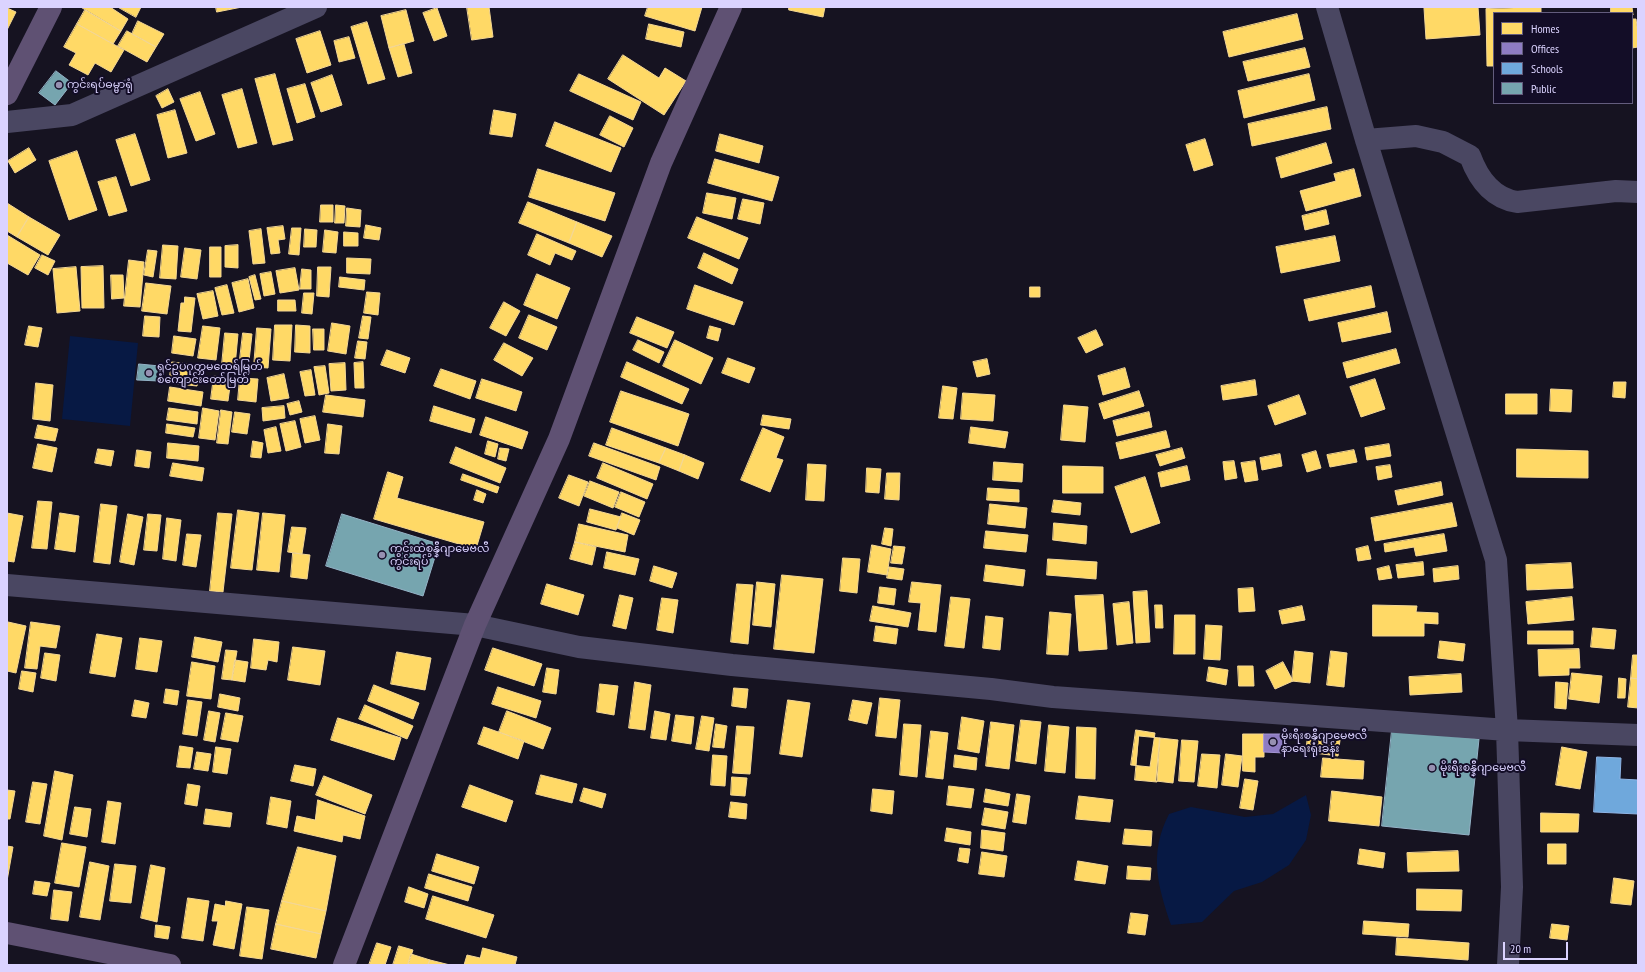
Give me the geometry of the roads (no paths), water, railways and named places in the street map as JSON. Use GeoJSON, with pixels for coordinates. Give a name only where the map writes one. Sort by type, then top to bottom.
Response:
{"type":"FeatureCollection","features":[{"type":"Feature","properties":{"kind":"main road"},"geometry":{"type":"LineString","coordinates":[[7,94],[51,7]]}},
{"type":"Feature","properties":{"kind":"main road"},"geometry":{"type":"LineString","coordinates":[[344,965],[475,625],[559,439],[661,163],[731,7]]}},
{"type":"Feature","properties":{"kind":"main road"},"geometry":{"type":"LineString","coordinates":[[7,933],[170,965]]}},
{"type":"Feature","properties":{"kind":"street"},"geometry":{"type":"LineString","coordinates":[[7,122],[72,115],[316,7]]}},
{"type":"Feature","properties":{"kind":"street"},"geometry":{"type":"LineString","coordinates":[[1327,7],[1366,140],[1496,560],[1507,730],[1512,887],[1508,965]]}},
{"type":"Feature","properties":{"kind":"street"},"geometry":{"type":"LineString","coordinates":[[1366,140],[1416,136],[1443,142],[1470,156],[1476,172],[1489,189],[1508,200],[1517,202],[1616,191],[1638,192]]}},
{"type":"Feature","properties":{"kind":"street"},"geometry":{"type":"LineString","coordinates":[[7,585],[475,625],[579,647],[740,666],[1053,696],[1507,730],[1638,735]]}},
{"type":"Feature","properties":{"kind":"water"},"geometry":{"type":"Polygon","coordinates":[[[70,336],[138,343],[130,426],[62,419],[70,336]]]}},
{"type":"Feature","properties":{"kind":"water"},"geometry":{"type":"Polygon","coordinates":[[[1306,795],[1311,815],[1306,840],[1289,865],[1262,882],[1234,891],[1202,922],[1171,925],[1162,896],[1157,869],[1159,842],[1169,814],[1191,807],[1245,817],[1273,814],[1306,795]]]}},
{"type":"Feature","properties":{"kind":"place","name":"ကွင်းရပ်ဓမ္မာရုံ"},"geometry":{"type":"Point","coordinates":[59,85]}},
{"type":"Feature","properties":{"kind":"place","name":"ရှင်ဥပဂုတ္တမထေရ်မြတ် စံကျောင်းတော်မြတ်"},"geometry":{"type":"Point","coordinates":[149,373]}},
{"type":"Feature","properties":{"kind":"place","name":"ကွင်းထဲစွန္နီဂျာမေဗလီ ကွင်းရပ်"},"geometry":{"type":"Point","coordinates":[382,555]}},
{"type":"Feature","properties":{"kind":"place","name":"မိုးရီးစန္နီဂျာမေဗလီ နာရေးရုံးခန်း"},"geometry":{"type":"Point","coordinates":[1273,742]}},
{"type":"Feature","properties":{"kind":"place","name":"မိုးရီးစန္နီဂျာမေဗလီ"},"geometry":{"type":"Point","coordinates":[1432,768]}}]}
